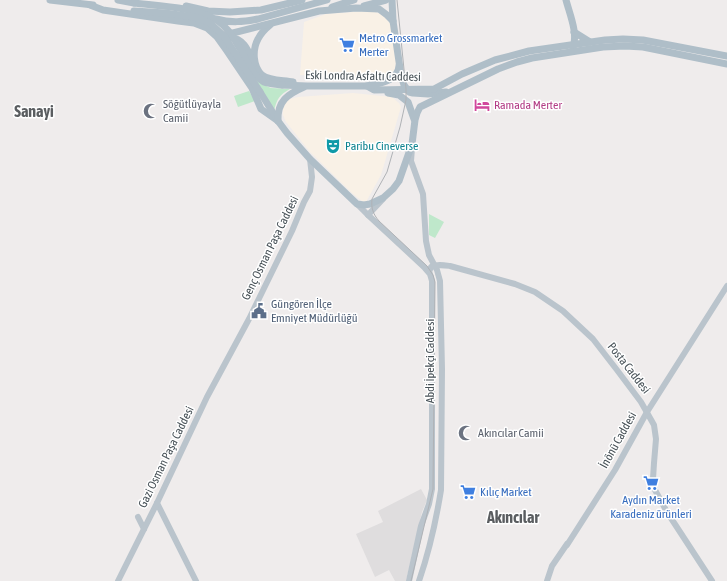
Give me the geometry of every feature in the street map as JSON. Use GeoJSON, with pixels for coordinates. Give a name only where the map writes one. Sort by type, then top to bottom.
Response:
{"type":"FeatureCollection","features":[{"type":"Feature","properties":{"kind":"main road","name":"Eski Londra Asfaltı Caddesi"},"geometry":{"type":"LineString","coordinates":[[50,0],[104,6],[133,5],[191,10],[204,14],[221,23],[231,35],[255,75],[263,82],[282,85],[434,89],[462,74],[495,60],[529,51],[623,38],[643,40],[727,56]]}},
{"type":"Feature","properties":{"kind":"main road","name":"Eski Londra Asfaltı Caddesi"},"geometry":{"type":"LineString","coordinates":[[118,0],[166,13],[201,19],[218,29],[224,36],[278,121]]}},
{"type":"Feature","properties":{"kind":"main road"},"geometry":{"type":"LineString","coordinates":[[133,5],[182,6],[208,11],[230,12],[261,10],[302,0]]}},
{"type":"Feature","properties":{"kind":"main road"},"geometry":{"type":"LineString","coordinates":[[212,18],[228,22],[247,21],[298,9],[327,0]]}},
{"type":"Feature","properties":{"kind":"main road"},"geometry":{"type":"LineString","coordinates":[[217,37],[319,11],[354,0]]}},
{"type":"Feature","properties":{"kind":"main road"},"geometry":{"type":"LineString","coordinates":[[356,8],[386,0]]}},
{"type":"Feature","properties":{"kind":"main road"},"geometry":{"type":"LineString","coordinates":[[392,0],[393,21],[399,60],[403,82],[406,89],[413,93],[428,94],[446,92],[461,87]]}},
{"type":"Feature","properties":{"kind":"main road"},"geometry":{"type":"LineString","coordinates":[[566,0],[574,32],[574,44],[571,52]]}},
{"type":"Feature","properties":{"kind":"main road"},"geometry":{"type":"LineString","coordinates":[[90,5],[103,10],[194,23],[207,28],[217,37],[227,51],[252,88],[262,109],[278,121],[310,159],[368,216],[429,272],[431,267],[435,265]]}},
{"type":"Feature","properties":{"kind":"main road"},"geometry":{"type":"LineString","coordinates":[[319,11],[356,8],[379,10],[393,21]]}},
{"type":"Feature","properties":{"kind":"main road"},"geometry":{"type":"LineString","coordinates":[[207,28],[206,21],[209,17],[230,12]]}},
{"type":"Feature","properties":{"kind":"main road"},"geometry":{"type":"LineString","coordinates":[[256,67],[254,50],[257,40],[263,31],[272,23]]}},
{"type":"Feature","properties":{"kind":"main road"},"geometry":{"type":"LineString","coordinates":[[574,32],[590,42]]}},
{"type":"Feature","properties":{"kind":"main road"},"geometry":{"type":"LineString","coordinates":[[227,51],[225,44],[226,41],[229,38],[237,38],[244,45],[256,67],[263,75],[272,79],[299,82],[306,86]]}},
{"type":"Feature","properties":{"kind":"main road"},"geometry":{"type":"LineString","coordinates":[[368,216],[393,189],[399,180],[412,144],[415,120],[420,107],[498,69],[532,58],[603,47],[625,46],[643,47],[727,64]]}},
{"type":"Feature","properties":{"kind":"main road"},"geometry":{"type":"LineString","coordinates":[[371,88],[393,78],[398,70],[399,60]]}},
{"type":"Feature","properties":{"kind":"main road"},"geometry":{"type":"LineString","coordinates":[[278,121],[280,105],[285,98],[294,91],[306,86]]}},
{"type":"Feature","properties":{"kind":"main road"},"geometry":{"type":"LineString","coordinates":[[371,88],[399,95],[408,102],[415,120]]}},
{"type":"Feature","properties":{"kind":"main road","name":"Abdi İpekçi Caddesi"},"geometry":{"type":"LineString","coordinates":[[412,144],[411,161],[423,194],[426,241],[429,255],[437,270],[441,292],[441,490],[425,563],[419,581]]}},
{"type":"Feature","properties":{"kind":"main road","name":"Genç Osman Paşa Caddesi"},"geometry":{"type":"LineString","coordinates":[[236,344],[292,231],[310,191],[312,177],[310,159]]}},
{"type":"Feature","properties":{"kind":"main road"},"geometry":{"type":"LineString","coordinates":[[357,204],[370,204],[384,198]]}},
{"type":"Feature","properties":{"kind":"main road","name":"Posta Caddesi"},"geometry":{"type":"LineString","coordinates":[[435,265],[450,266],[467,270],[515,284],[535,292],[563,311],[593,339],[642,402],[654,424],[656,439],[653,479],[655,490],[667,512],[712,581]]}},
{"type":"Feature","properties":{"kind":"main road","name":"Abdi İpekçi Caddesi"},"geometry":{"type":"LineString","coordinates":[[409,581],[421,526],[429,504],[432,489],[433,308],[432,281],[429,272]]}},
{"type":"Feature","properties":{"kind":"main road","name":"İnönü Caddesi"},"geometry":{"type":"LineString","coordinates":[[547,581],[552,566],[615,470],[647,412],[727,286]]}},
{"type":"Feature","properties":{"kind":"main road","name":"Gazi Osman Paşa Caddesi"},"geometry":{"type":"LineString","coordinates":[[118,581],[207,397],[236,344]]}},
{"type":"Feature","properties":{"kind":"main road"},"geometry":{"type":"LineString","coordinates":[[157,502],[196,581]]}},
{"type":"Feature","properties":{"kind":"main road"},"geometry":{"type":"LineString","coordinates":[[138,517],[144,529]]}},
{"type":"Feature","properties":{"kind":"shaded area"},"geometry":{"type":"Polygon","coordinates":[[[368,11],[381,14],[391,25],[396,62],[395,68],[391,75],[374,80],[300,75],[304,22],[326,14],[368,11]]]}},
{"type":"Feature","properties":{"kind":"shaded area"},"geometry":{"type":"Polygon","coordinates":[[[353,93],[392,97],[401,107],[381,175],[366,202],[362,201],[353,194],[310,152],[286,122],[283,115],[283,109],[286,102],[290,99],[298,97],[353,93]]]}},
{"type":"Feature","properties":{"kind":"shaded area"},"geometry":{"type":"Polygon","coordinates":[[[421,489],[427,500],[422,512],[406,581],[395,581],[389,570],[375,577],[356,534],[383,522],[378,511],[421,489]]]}},
{"type":"Feature","properties":{"kind":"green space"},"geometry":{"type":"Polygon","coordinates":[[[253,77],[271,88],[290,89],[283,93],[279,98],[274,111],[253,77]]]}},
{"type":"Feature","properties":{"kind":"green space"},"geometry":{"type":"Polygon","coordinates":[[[249,91],[255,101],[238,107],[234,96],[249,91]]]}},
{"type":"Feature","properties":{"kind":"green space"},"geometry":{"type":"Polygon","coordinates":[[[429,214],[444,222],[435,238],[429,235],[429,214]]]}},
{"type":"Feature","properties":{"kind":"tram line"},"geometry":{"type":"LineString","coordinates":[[397,0],[406,100],[387,172],[372,199],[372,208],[379,221],[427,266],[433,275],[435,282],[433,489],[411,581]]}},
{"type":"Feature","properties":{"kind":"place","name":"Metro Grossmarket Merter"},"geometry":{"type":"Point","coordinates":[347,45]}},
{"type":"Feature","properties":{"kind":"place","name":"Ramada Merter"},"geometry":{"type":"Point","coordinates":[482,105]}},
{"type":"Feature","properties":{"kind":"place","name":"Söğütlüyayla Camii"},"geometry":{"type":"Point","coordinates":[151,111]}},
{"type":"Feature","properties":{"kind":"place","name":"Paribu Cineverse"},"geometry":{"type":"Point","coordinates":[333,146]}},
{"type":"Feature","properties":{"kind":"place","name":"Güngören İlçe Emniyet Müdürlüğü"},"geometry":{"type":"Point","coordinates":[259,311]}},
{"type":"Feature","properties":{"kind":"place","name":"Akıncılar Camii"},"geometry":{"type":"Point","coordinates":[466,433]}},
{"type":"Feature","properties":{"kind":"place","name":"Aydın Market Karadeniz ürünleri"},"geometry":{"type":"Point","coordinates":[651,483]}},
{"type":"Feature","properties":{"kind":"place","name":"Kılıç Market"},"geometry":{"type":"Point","coordinates":[468,492]}},
{"type":"Feature","properties":{"kind":"district","name":"Sanayi"},"geometry":{"type":"Point","coordinates":[34,111]}},
{"type":"Feature","properties":{"kind":"district","name":"Akıncılar"},"geometry":{"type":"Point","coordinates":[513,517]}}]}
